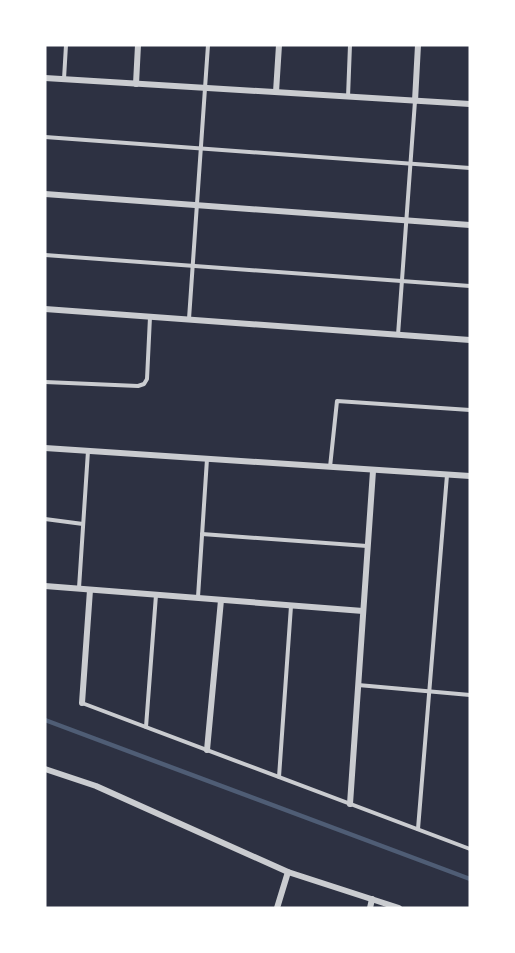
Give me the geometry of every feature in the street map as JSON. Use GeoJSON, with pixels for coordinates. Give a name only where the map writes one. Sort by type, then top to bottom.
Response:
{"type":"FeatureCollection","features":[{"type":"Feature","properties":{"kind":"street"},"geometry":{"type":"LineString","coordinates":[[136,84],[138,45]]}},
{"type":"Feature","properties":{"kind":"street"},"geometry":{"type":"LineString","coordinates":[[276,92],[279,45]]}},
{"type":"Feature","properties":{"kind":"street"},"geometry":{"type":"LineString","coordinates":[[415,100],[418,45]]}},
{"type":"Feature","properties":{"kind":"street"},"geometry":{"type":"LineString","coordinates":[[45,78],[470,104]]}},
{"type":"Feature","properties":{"kind":"street"},"geometry":{"type":"LineString","coordinates":[[45,194],[470,225]]}},
{"type":"Feature","properties":{"kind":"street"},"geometry":{"type":"LineString","coordinates":[[45,309],[470,340]]}},
{"type":"Feature","properties":{"kind":"street"},"geometry":{"type":"LineString","coordinates":[[45,448],[470,476]]}},
{"type":"Feature","properties":{"kind":"street"},"geometry":{"type":"LineString","coordinates":[[350,804],[373,471]]}},
{"type":"Feature","properties":{"kind":"street"},"geometry":{"type":"LineString","coordinates":[[45,586],[363,611]]}},
{"type":"Feature","properties":{"kind":"street"},"geometry":{"type":"LineString","coordinates":[[82,703],[90,590]]}},
{"type":"Feature","properties":{"kind":"street"},"geometry":{"type":"LineString","coordinates":[[207,750],[221,600]]}},
{"type":"Feature","properties":{"kind":"street"},"geometry":{"type":"LineString","coordinates":[[45,769],[96,786],[288,872],[399,908]]}},
{"type":"Feature","properties":{"kind":"street"},"geometry":{"type":"LineString","coordinates":[[277,908],[288,872]]}},
{"type":"Feature","properties":{"kind":"street"},"geometry":{"type":"LineString","coordinates":[[370,908],[372,899]]}},
{"type":"Feature","properties":{"kind":"lane"},"geometry":{"type":"LineString","coordinates":[[64,79],[66,45]]}},
{"type":"Feature","properties":{"kind":"lane"},"geometry":{"type":"LineString","coordinates":[[189,320],[208,45]]}},
{"type":"Feature","properties":{"kind":"lane"},"geometry":{"type":"LineString","coordinates":[[348,97],[351,45]]}},
{"type":"Feature","properties":{"kind":"lane"},"geometry":{"type":"LineString","coordinates":[[398,335],[415,100]]}},
{"type":"Feature","properties":{"kind":"lane"},"geometry":{"type":"LineString","coordinates":[[45,137],[470,168]]}},
{"type":"Feature","properties":{"kind":"lane"},"geometry":{"type":"LineString","coordinates":[[45,255],[470,286]]}},
{"type":"Feature","properties":{"kind":"lane"},"geometry":{"type":"LineString","coordinates":[[45,382],[138,386],[144,384],[147,379],[150,317]]}},
{"type":"Feature","properties":{"kind":"lane"},"geometry":{"type":"LineString","coordinates":[[330,468],[337,401],[470,410]]}},
{"type":"Feature","properties":{"kind":"lane"},"geometry":{"type":"LineString","coordinates":[[79,589],[88,451]]}},
{"type":"Feature","properties":{"kind":"lane"},"geometry":{"type":"LineString","coordinates":[[198,598],[207,459]]}},
{"type":"Feature","properties":{"kind":"lane"},"geometry":{"type":"LineString","coordinates":[[418,829],[447,475]]}},
{"type":"Feature","properties":{"kind":"lane"},"geometry":{"type":"LineString","coordinates":[[45,519],[83,524]]}},
{"type":"Feature","properties":{"kind":"lane"},"geometry":{"type":"LineString","coordinates":[[202,534],[367,546]]}},
{"type":"Feature","properties":{"kind":"lane"},"geometry":{"type":"LineString","coordinates":[[146,727],[156,595]]}},
{"type":"Feature","properties":{"kind":"lane"},"geometry":{"type":"LineString","coordinates":[[279,777],[291,605]]}},
{"type":"Feature","properties":{"kind":"lane"},"geometry":{"type":"LineString","coordinates":[[358,685],[470,695]]}},
{"type":"Feature","properties":{"kind":"lane"},"geometry":{"type":"LineString","coordinates":[[82,703],[470,849]]}},
{"type":"Feature","properties":{"kind":"waterway"},"geometry":{"type":"LineString","coordinates":[[45,720],[470,879]]}}]}
